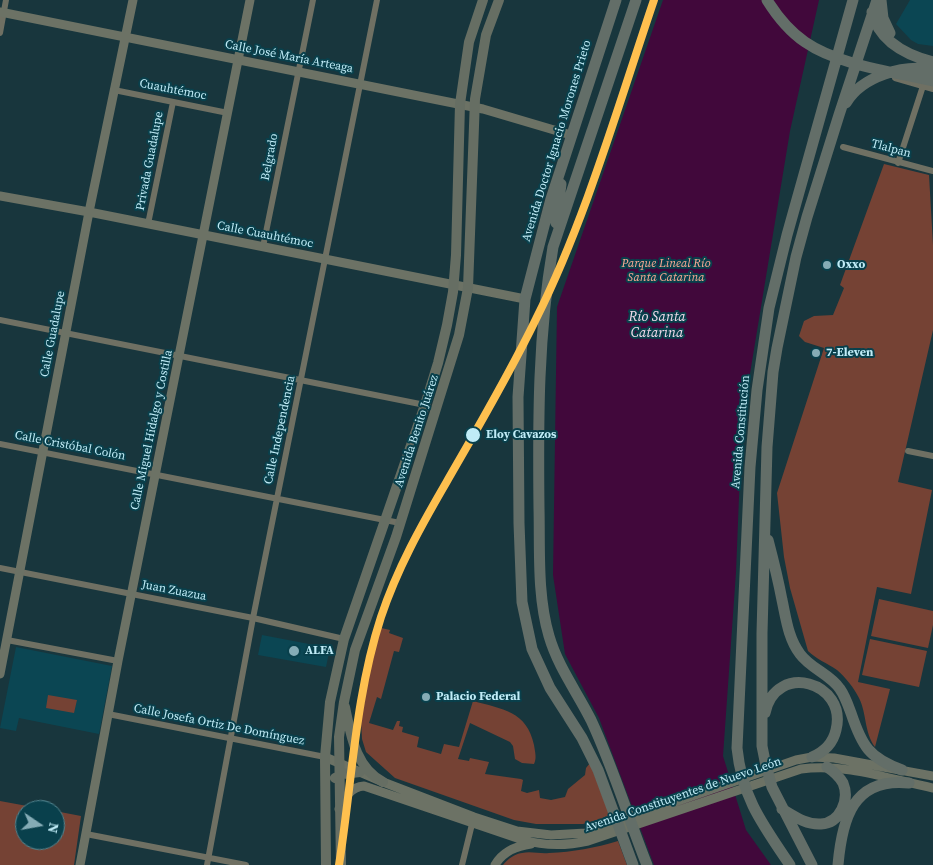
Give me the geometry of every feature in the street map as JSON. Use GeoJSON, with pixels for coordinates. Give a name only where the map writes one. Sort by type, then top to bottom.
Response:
{"type":"FeatureCollection","features":[{"type":"Feature","properties":{"kind":"highway","name":"Avenida Doctor Ignacio Morones Prieto"},"geometry":{"type":"LineString","coordinates":[[616,0],[570,135],[544,224],[525,299],[518,407],[520,566],[522,602],[532,649],[540,670],[582,738],[598,770],[633,865]]}},
{"type":"Feature","properties":{"kind":"highway"},"geometry":{"type":"LineString","coordinates":[[553,247],[636,0]]}},
{"type":"Feature","properties":{"kind":"highway"},"geometry":{"type":"LineString","coordinates":[[767,0],[778,17],[790,29],[805,42],[820,50],[845,60],[928,84]]}},
{"type":"Feature","properties":{"kind":"highway","name":"Avenida Constitución"},"geometry":{"type":"LineString","coordinates":[[790,865],[751,803],[741,773],[737,748],[750,467],[757,390],[769,308],[787,235],[853,0]]}},
{"type":"Feature","properties":{"kind":"highway"},"geometry":{"type":"LineString","coordinates":[[870,0],[873,16],[880,30],[890,42],[904,52],[933,62]]}},
{"type":"Feature","properties":{"kind":"highway"},"geometry":{"type":"LineString","coordinates":[[812,865],[772,787],[762,746],[767,447],[773,372],[788,290],[805,225],[877,0]]}},
{"type":"Feature","properties":{"kind":"highway"},"geometry":{"type":"LineString","coordinates":[[882,0],[883,18],[893,36],[909,48],[933,54]]}},
{"type":"Feature","properties":{"kind":"highway"},"geometry":{"type":"LineString","coordinates":[[839,115],[849,98],[869,82],[892,72],[909,68],[933,70]]}},
{"type":"Feature","properties":{"kind":"highway"},"geometry":{"type":"LineString","coordinates":[[562,163],[562,178],[543,313],[539,376],[540,565],[544,609],[549,635],[556,656],[590,719],[614,772],[647,865]]}},
{"type":"Feature","properties":{"kind":"highway"},"geometry":{"type":"LineString","coordinates":[[765,524],[789,630],[797,650],[810,665],[833,681],[840,689],[864,747],[881,761],[902,770]]}},
{"type":"Feature","properties":{"kind":"highway"},"geometry":{"type":"LineString","coordinates":[[762,727],[766,706],[778,689],[796,683],[808,683],[820,688],[829,696],[835,707],[837,725],[834,737],[827,747],[812,757]]}},
{"type":"Feature","properties":{"kind":"highway"},"geometry":{"type":"LineString","coordinates":[[782,809],[804,822],[814,824],[823,824],[837,816],[844,803],[844,789],[840,778],[827,767]]}},
{"type":"Feature","properties":{"kind":"highway"},"geometry":{"type":"LineString","coordinates":[[838,865],[847,820],[859,797],[870,789],[882,784],[909,783]]}},
{"type":"Feature","properties":{"kind":"main road","name":"Avenida Benito Juárez"},"geometry":{"type":"LineString","coordinates":[[326,865],[325,757],[330,702],[344,639],[440,356],[454,285],[460,104],[469,42],[483,0]]}},
{"type":"Feature","properties":{"kind":"main road","name":"Avenida Benito Juárez"},"geometry":{"type":"LineString","coordinates":[[341,865],[338,762],[344,702],[355,650],[400,523],[450,369],[459,335],[468,288],[474,107],[479,67],[486,35],[499,0]]}},
{"type":"Feature","properties":{"kind":"main road"},"geometry":{"type":"LineString","coordinates":[[344,702],[358,756],[369,772],[382,782]]}},
{"type":"Feature","properties":{"kind":"main road"},"geometry":{"type":"LineString","coordinates":[[326,785],[339,776],[360,772]]}},
{"type":"Feature","properties":{"kind":"street"},"geometry":{"type":"LineString","coordinates":[[0,33],[2,13],[6,0]]}},
{"type":"Feature","properties":{"kind":"street","name":"Calle Guadalupe"},"geometry":{"type":"LineString","coordinates":[[0,674],[132,0]]}},
{"type":"Feature","properties":{"kind":"street","name":"Calle Miguel Hidalgo y Costilla"},"geometry":{"type":"LineString","coordinates":[[80,865],[118,661],[250,0]]}},
{"type":"Feature","properties":{"kind":"street","name":"Belgrado"},"geometry":{"type":"LineString","coordinates":[[263,247],[313,0]]}},
{"type":"Feature","properties":{"kind":"street","name":"Calle Independencia"},"geometry":{"type":"LineString","coordinates":[[208,861],[253,618],[377,0]]}},
{"type":"Feature","properties":{"kind":"street","name":"Calle José María Arteaga"},"geometry":{"type":"LineString","coordinates":[[2,13],[126,36],[238,61],[298,71],[474,107],[505,114],[570,135]]}},
{"type":"Feature","properties":{"kind":"street"},"geometry":{"type":"LineString","coordinates":[[884,75],[928,84],[933,89]]}},
{"type":"Feature","properties":{"kind":"street"},"geometry":{"type":"LineString","coordinates":[[898,163],[928,84]]}},
{"type":"Feature","properties":{"kind":"street","name":"Cuauhtémoc"},"geometry":{"type":"LineString","coordinates":[[114,90],[228,113]]}},
{"type":"Feature","properties":{"kind":"street","name":"Privada Guadalupe"},"geometry":{"type":"LineString","coordinates":[[148,224],[173,102]]}},
{"type":"Feature","properties":{"kind":"street","name":"Tlalpan"},"geometry":{"type":"LineString","coordinates":[[843,147],[933,171]]}},
{"type":"Feature","properties":{"kind":"street","name":"Calle Cuauhtémoc"},"geometry":{"type":"LineString","coordinates":[[0,196],[525,299]]}},
{"type":"Feature","properties":{"kind":"street"},"geometry":{"type":"LineString","coordinates":[[0,320],[425,404]]}},
{"type":"Feature","properties":{"kind":"street","name":"Calle Cristóbal Colón"},"geometry":{"type":"LineString","coordinates":[[0,444],[400,523]]}},
{"type":"Feature","properties":{"kind":"street"},"geometry":{"type":"LineString","coordinates":[[908,452],[933,456]]}},
{"type":"Feature","properties":{"kind":"street","name":"Juan Zuazua"},"geometry":{"type":"LineString","coordinates":[[0,568],[253,618],[344,639]]}},
{"type":"Feature","properties":{"kind":"street"},"geometry":{"type":"LineString","coordinates":[[7,640],[118,661]]}},
{"type":"Feature","properties":{"kind":"street","name":"Calle Josefa Ortiz De Domínguez"},"geometry":{"type":"LineString","coordinates":[[108,714],[325,757]]}},
{"type":"Feature","properties":{"kind":"street","name":"Avenida Constituyentes de Nuevo León"},"geometry":{"type":"LineString","coordinates":[[325,757],[473,820],[528,833],[587,837],[801,769],[843,768],[933,788]]}},
{"type":"Feature","properties":{"kind":"street","name":"Avenida Constituyentes de Nuevo León"},"geometry":{"type":"LineString","coordinates":[[339,809],[348,794],[355,788],[364,786],[473,820],[539,844],[566,845],[796,760],[812,757],[834,758],[933,776]]}},
{"type":"Feature","properties":{"kind":"street"},"geometry":{"type":"LineString","coordinates":[[462,865],[473,820]]}},
{"type":"Feature","properties":{"kind":"street"},"geometry":{"type":"LineString","coordinates":[[86,834],[208,861],[246,865]]}},
{"type":"Feature","properties":{"kind":"street"},"geometry":{"type":"LineString","coordinates":[[495,865],[510,849],[539,844]]}},
{"type":"Feature","properties":{"kind":"shaded area"},"geometry":{"type":"Polygon","coordinates":[[[910,0],[933,0],[933,46],[918,44],[911,40],[896,24],[910,0]]]}},
{"type":"Feature","properties":{"kind":"shaded area"},"geometry":{"type":"Polygon","coordinates":[[[884,164],[929,175],[933,245],[933,330],[898,482],[932,490],[911,594],[877,587],[858,682],[890,689],[875,747],[871,741],[862,704],[857,694],[837,670],[808,651],[790,588],[784,557],[777,493],[824,348],[805,342],[799,336],[804,321],[814,316],[833,315],[844,288],[840,285],[884,164]]]}},
{"type":"Feature","properties":{"kind":"shaded area"},"geometry":{"type":"Polygon","coordinates":[[[879,599],[933,611],[933,625],[928,648],[871,636],[879,599]]]}},
{"type":"Feature","properties":{"kind":"shaded area"},"geometry":{"type":"Polygon","coordinates":[[[377,627],[390,630],[389,633],[403,638],[399,652],[394,651],[381,699],[377,697],[369,723],[393,730],[397,721],[400,721],[399,726],[403,727],[402,732],[419,737],[417,747],[441,754],[444,744],[459,747],[473,701],[503,709],[512,713],[526,725],[534,745],[536,755],[534,764],[522,763],[515,759],[513,746],[510,742],[470,723],[458,759],[469,761],[470,758],[489,762],[485,774],[521,779],[523,780],[521,791],[527,793],[539,790],[540,798],[551,800],[565,797],[568,789],[585,775],[586,768],[590,763],[610,816],[583,824],[536,824],[514,820],[395,778],[366,752],[362,739],[361,721],[377,627]]]}},
{"type":"Feature","properties":{"kind":"shaded area","name":"ALFA"},"geometry":{"type":"Polygon","coordinates":[[[262,635],[330,648],[326,667],[258,655],[262,635]]]}},
{"type":"Feature","properties":{"kind":"shaded area"},"geometry":{"type":"Polygon","coordinates":[[[870,639],[927,651],[919,687],[862,675],[870,639]]]}},
{"type":"Feature","properties":{"kind":"shaded area"},"geometry":{"type":"Polygon","coordinates":[[[16,647],[112,666],[99,734],[19,718],[16,731],[0,728],[16,647]]]}},
{"type":"Feature","properties":{"kind":"shaded area"},"geometry":{"type":"Polygon","coordinates":[[[48,695],[77,700],[74,713],[46,708],[48,695]]]}},
{"type":"Feature","properties":{"kind":"shaded area"},"geometry":{"type":"Polygon","coordinates":[[[0,801],[15,804],[15,850],[65,850],[65,813],[81,816],[74,865],[0,865],[0,801]]]}},
{"type":"Feature","properties":{"kind":"shaded area"},"geometry":{"type":"Polygon","coordinates":[[[618,841],[627,865],[503,865],[511,857],[519,854],[575,851],[618,841]]]}},
{"type":"Feature","properties":{"kind":"water","name":"Río Santa Catarina"},"geometry":{"type":"Polygon","coordinates":[[[663,0],[819,0],[790,131],[742,422],[736,572],[723,756],[746,830],[771,865],[654,865],[599,718],[565,654],[553,575],[557,307],[663,0]]]}},
{"type":"Feature","properties":{"kind":"transit line"},"geometry":{"type":"LineString","coordinates":[[339,865],[365,678],[372,647],[387,599],[419,532],[504,381],[554,281],[586,202],[654,0]]}},
{"type":"Feature","properties":{"kind":"place","name":"Oxxo"},"geometry":{"type":"Point","coordinates":[827,265]}},
{"type":"Feature","properties":{"kind":"place","name":"7-Eleven"},"geometry":{"type":"Point","coordinates":[816,353]}},
{"type":"Feature","properties":{"kind":"place","name":"Eloy Cavazos"},"geometry":{"type":"Point","coordinates":[473,435]}},
{"type":"Feature","properties":{"kind":"place","name":"ALFA"},"geometry":{"type":"Point","coordinates":[294,651]}},
{"type":"Feature","properties":{"kind":"place","name":"Palacio Federal"},"geometry":{"type":"Point","coordinates":[426,697]}},
{"type":"Feature","properties":{"kind":"park label","name":"Parque Lineal Río Santa Catarina"},"geometry":{"type":"Point","coordinates":[666,271]}}]}
